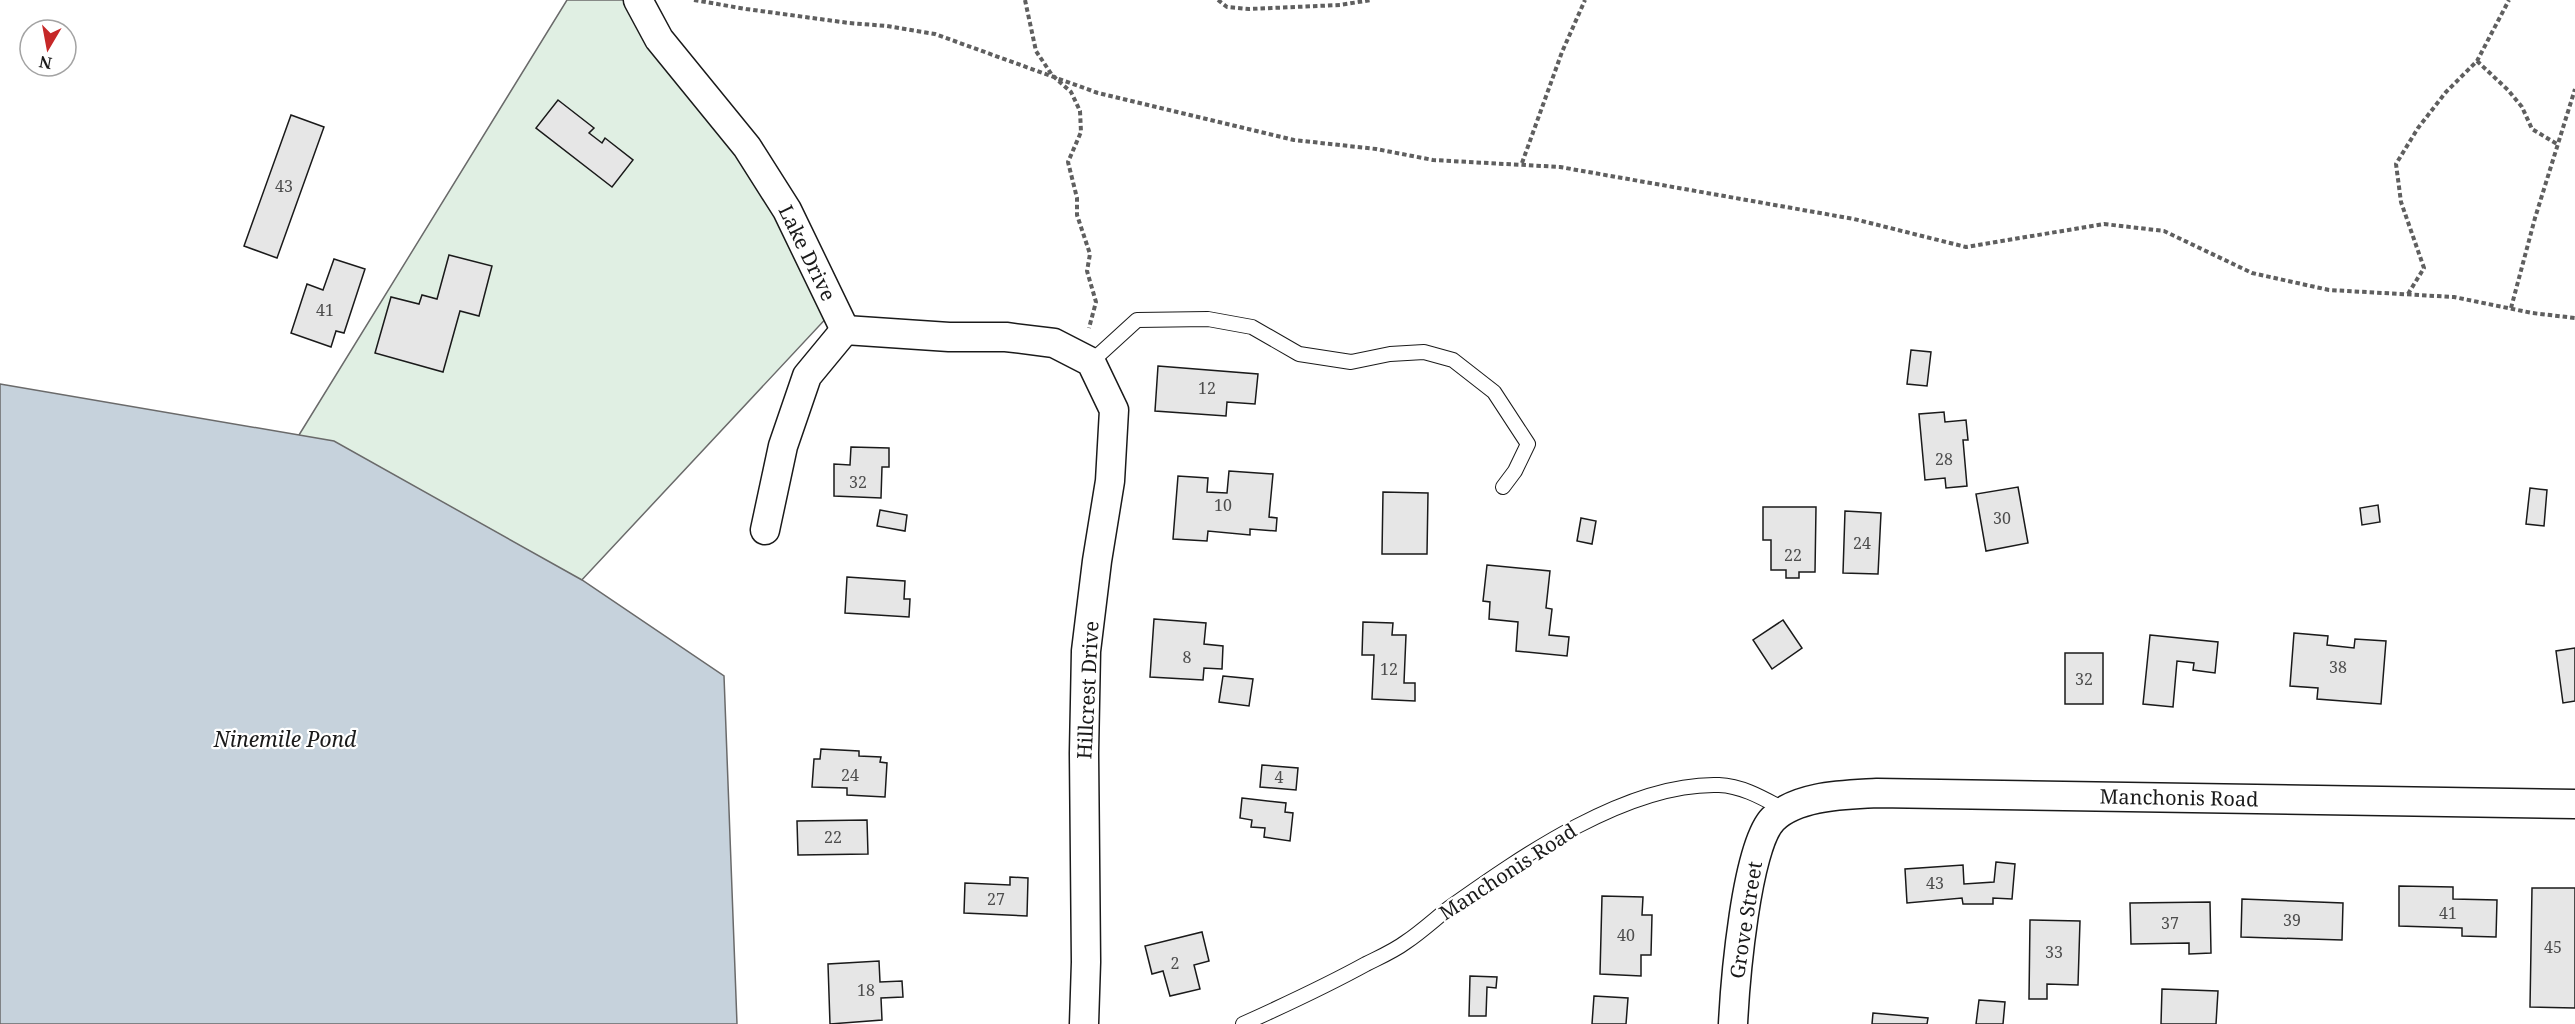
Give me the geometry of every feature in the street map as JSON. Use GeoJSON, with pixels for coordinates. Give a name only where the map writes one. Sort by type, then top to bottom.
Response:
{"type":"FeatureCollection","features":[{"type":"Feature","properties":{"kind":"street","name":"Lake Drive"},"geometry":{"type":"LineString","coordinates":[[638,0],[659,39],[747,147],[788,210],[845,330]]}},
{"type":"Feature","properties":{"kind":"street"},"geometry":{"type":"LineString","coordinates":[[765,530],[783,446],[807,376],[845,330],[949,338],[1006,338],[1054,343],[1091,362]]}},
{"type":"Feature","properties":{"kind":"street","name":"Hillcrest Drive"},"geometry":{"type":"LineString","coordinates":[[1084,1024],[1086,651],[1110,481],[1114,410],[1091,362]]}},
{"type":"Feature","properties":{"kind":"street","name":"Manchonis Road"},"geometry":{"type":"LineString","coordinates":[[1780,815],[1801,802],[1833,795],[1877,793],[2575,804]]}},
{"type":"Feature","properties":{"kind":"street","name":"Grove Street"},"geometry":{"type":"LineString","coordinates":[[1733,1024],[1735,977],[1755,856],[1780,815]]}},
{"type":"Feature","properties":{"kind":"lane"},"geometry":{"type":"LineString","coordinates":[[1091,362],[1137,320],[1208,320],[1252,327],[1299,354],[1351,362],[1390,354],[1424,352],[1453,360],[1494,392],[1528,444],[1515,471],[1503,487]]}},
{"type":"Feature","properties":{"kind":"lane","name":"Manchonis Road"},"geometry":{"type":"LineString","coordinates":[[1243,1024],[1349,974],[1406,943],[1448,909],[1529,854],[1578,825],[1631,803],[1687,787],[1721,785],[1756,794],[1780,815]]}},
{"type":"Feature","properties":{"kind":"path"},"geometry":{"type":"LineString","coordinates":[[694,0],[935,34],[1098,93],[1294,140],[1376,149],[1433,160],[1522,163],[1560,167],[1822,213],[1966,247],[2104,224],[2164,231],[2252,273],[2329,290],[2454,297],[2575,318]]}},
{"type":"Feature","properties":{"kind":"path"},"geometry":{"type":"LineString","coordinates":[[1025,0],[1035,51],[1052,75],[1071,92],[1080,111],[1081,132],[1068,162],[1077,198],[1077,215],[1090,254],[1087,271],[1096,302],[1086,339],[1091,362]]}},
{"type":"Feature","properties":{"kind":"path"},"geometry":{"type":"LineString","coordinates":[[1218,0],[1227,7],[1249,9],[1340,5],[1371,0]]}},
{"type":"Feature","properties":{"kind":"path"},"geometry":{"type":"LineString","coordinates":[[1522,163],[1562,52],[1585,0]]}},
{"type":"Feature","properties":{"kind":"path"},"geometry":{"type":"LineString","coordinates":[[2408,294],[2424,267],[2401,202],[2396,164],[2418,128],[2446,92],[2477,61],[2509,0]]}},
{"type":"Feature","properties":{"kind":"path"},"geometry":{"type":"LineString","coordinates":[[2477,61],[2508,90],[2522,107],[2532,129],[2557,144]]}},
{"type":"Feature","properties":{"kind":"path"},"geometry":{"type":"LineString","coordinates":[[2511,308],[2575,88]]}},
{"type":"Feature","properties":{"kind":"green space"},"geometry":{"type":"Polygon","coordinates":[[[567,0],[633,0],[710,107],[833,311],[508,659],[299,435],[567,0]]]}},
{"type":"Feature","properties":{"kind":"water","name":"Ninemile Pond"},"geometry":{"type":"Polygon","coordinates":[[[0,384],[334,441],[582,580],[724,676],[737,1024],[0,1024],[0,384]]]}},
{"type":"Feature","properties":{"kind":"building"},"geometry":{"type":"Polygon","coordinates":[[[558,100],[594,128],[589,133],[602,143],[605,138],[633,160],[612,187],[536,128],[558,100]]]}},
{"type":"Feature","properties":{"kind":"building"},"geometry":{"type":"Polygon","coordinates":[[[291,115],[324,127],[277,258],[244,246],[291,115]]]}},
{"type":"Feature","properties":{"kind":"building"},"geometry":{"type":"Polygon","coordinates":[[[449,255],[492,266],[479,316],[460,311],[443,372],[375,353],[391,297],[419,304],[422,295],[437,299],[449,255]]]}},
{"type":"Feature","properties":{"kind":"building"},"geometry":{"type":"Polygon","coordinates":[[[334,259],[365,269],[344,333],[336,331],[331,347],[291,333],[307,284],[323,290],[334,259]]]}},
{"type":"Feature","properties":{"kind":"building"},"geometry":{"type":"Polygon","coordinates":[[[1911,350],[1931,352],[1927,386],[1907,384],[1911,350]]]}},
{"type":"Feature","properties":{"kind":"building"},"geometry":{"type":"Polygon","coordinates":[[[1158,366],[1258,374],[1255,404],[1227,402],[1226,416],[1155,411],[1158,366]]]}},
{"type":"Feature","properties":{"kind":"building"},"geometry":{"type":"Polygon","coordinates":[[[1944,412],[1945,422],[1966,420],[1968,440],[1963,440],[1967,486],[1946,488],[1945,478],[1925,480],[1919,414],[1944,412]]]}},
{"type":"Feature","properties":{"kind":"building"},"geometry":{"type":"Polygon","coordinates":[[[851,447],[889,448],[889,467],[882,467],[881,498],[834,496],[834,464],[850,465],[851,447]]]}},
{"type":"Feature","properties":{"kind":"building"},"geometry":{"type":"Polygon","coordinates":[[[1229,471],[1273,474],[1269,517],[1277,518],[1276,531],[1250,529],[1250,535],[1208,531],[1207,541],[1173,539],[1178,476],[1208,478],[1207,492],[1227,493],[1229,471]]]}},
{"type":"Feature","properties":{"kind":"building"},"geometry":{"type":"Polygon","coordinates":[[[2018,487],[2028,543],[1986,551],[1976,494],[2018,487]]]}},
{"type":"Feature","properties":{"kind":"building"},"geometry":{"type":"Polygon","coordinates":[[[2530,488],[2547,490],[2544,526],[2526,524],[2530,488]]]}},
{"type":"Feature","properties":{"kind":"building"},"geometry":{"type":"Polygon","coordinates":[[[1383,492],[1428,493],[1427,554],[1382,554],[1383,492]]]}},
{"type":"Feature","properties":{"kind":"building"},"geometry":{"type":"Polygon","coordinates":[[[2378,505],[2380,522],[2362,525],[2360,508],[2378,505]]]}},
{"type":"Feature","properties":{"kind":"building"},"geometry":{"type":"Polygon","coordinates":[[[1763,507],[1816,507],[1815,572],[1799,572],[1799,578],[1786,578],[1786,570],[1771,570],[1771,540],[1763,540],[1763,507]]]}},
{"type":"Feature","properties":{"kind":"building"},"geometry":{"type":"Polygon","coordinates":[[[880,510],[907,515],[905,531],[877,526],[880,510]]]}},
{"type":"Feature","properties":{"kind":"building"},"geometry":{"type":"Polygon","coordinates":[[[1845,511],[1881,513],[1878,574],[1843,573],[1845,511]]]}},
{"type":"Feature","properties":{"kind":"building"},"geometry":{"type":"Polygon","coordinates":[[[1581,518],[1596,521],[1592,544],[1577,541],[1581,518]]]}},
{"type":"Feature","properties":{"kind":"building"},"geometry":{"type":"Polygon","coordinates":[[[1487,565],[1550,571],[1546,608],[1552,609],[1549,635],[1569,637],[1567,656],[1516,651],[1518,622],[1489,619],[1490,602],[1483,601],[1487,565]]]}},
{"type":"Feature","properties":{"kind":"building"},"geometry":{"type":"Polygon","coordinates":[[[847,577],[905,581],[904,599],[910,599],[909,617],[845,613],[847,577]]]}},
{"type":"Feature","properties":{"kind":"building"},"geometry":{"type":"Polygon","coordinates":[[[1154,619],[1206,623],[1204,644],[1223,646],[1222,669],[1204,668],[1203,680],[1150,677],[1154,619]]]}},
{"type":"Feature","properties":{"kind":"building"},"geometry":{"type":"Polygon","coordinates":[[[1783,620],[1802,648],[1772,669],[1753,640],[1783,620]]]}},
{"type":"Feature","properties":{"kind":"building"},"geometry":{"type":"Polygon","coordinates":[[[1363,622],[1393,623],[1392,635],[1406,635],[1404,683],[1415,683],[1415,701],[1372,699],[1374,655],[1362,655],[1363,622]]]}},
{"type":"Feature","properties":{"kind":"building"},"geometry":{"type":"Polygon","coordinates":[[[2294,633],[2328,636],[2327,645],[2354,648],[2355,639],[2386,641],[2381,704],[2317,699],[2318,688],[2290,686],[2294,633]]]}},
{"type":"Feature","properties":{"kind":"building"},"geometry":{"type":"Polygon","coordinates":[[[2150,635],[2218,642],[2215,673],[2193,670],[2194,663],[2177,661],[2173,707],[2143,704],[2150,635]]]}},
{"type":"Feature","properties":{"kind":"building"},"geometry":{"type":"Polygon","coordinates":[[[2575,648],[2575,701],[2563,703],[2556,651],[2575,648]]]}},
{"type":"Feature","properties":{"kind":"building"},"geometry":{"type":"Polygon","coordinates":[[[2065,653],[2103,653],[2103,704],[2065,704],[2065,653]]]}},
{"type":"Feature","properties":{"kind":"building"},"geometry":{"type":"Polygon","coordinates":[[[1223,676],[1253,679],[1249,706],[1219,702],[1223,676]]]}},
{"type":"Feature","properties":{"kind":"building"},"geometry":{"type":"Polygon","coordinates":[[[821,749],[859,751],[859,756],[881,757],[880,762],[887,763],[885,797],[847,795],[847,788],[812,787],[814,759],[820,759],[821,749]]]}},
{"type":"Feature","properties":{"kind":"building"},"geometry":{"type":"Polygon","coordinates":[[[1262,765],[1298,768],[1296,790],[1260,787],[1262,765]]]}},
{"type":"Feature","properties":{"kind":"building"},"geometry":{"type":"Polygon","coordinates":[[[1242,798],[1286,803],[1285,812],[1293,813],[1290,841],[1264,837],[1265,828],[1251,827],[1252,820],[1240,818],[1242,798]]]}},
{"type":"Feature","properties":{"kind":"building"},"geometry":{"type":"Polygon","coordinates":[[[867,820],[868,854],[798,855],[797,821],[867,820]]]}},
{"type":"Feature","properties":{"kind":"building"},"geometry":{"type":"Polygon","coordinates":[[[1996,862],[2015,864],[2012,899],[1993,898],[1993,904],[1963,904],[1962,898],[1907,903],[1905,869],[1963,865],[1964,884],[1994,882],[1996,862]]]}},
{"type":"Feature","properties":{"kind":"building"},"geometry":{"type":"Polygon","coordinates":[[[1010,877],[1028,878],[1027,916],[964,913],[965,883],[1010,885],[1010,877]]]}},
{"type":"Feature","properties":{"kind":"building"},"geometry":{"type":"Polygon","coordinates":[[[2399,886],[2453,887],[2453,899],[2497,900],[2496,937],[2462,936],[2462,928],[2399,926],[2399,886]]]}},
{"type":"Feature","properties":{"kind":"building"},"geometry":{"type":"Polygon","coordinates":[[[2532,888],[2575,888],[2575,1008],[2530,1007],[2532,888]]]}},
{"type":"Feature","properties":{"kind":"building"},"geometry":{"type":"Polygon","coordinates":[[[1602,896],[1643,897],[1642,915],[1652,915],[1651,955],[1641,955],[1641,976],[1600,974],[1602,896]]]}},
{"type":"Feature","properties":{"kind":"building"},"geometry":{"type":"Polygon","coordinates":[[[2242,899],[2343,903],[2342,940],[2241,937],[2242,899]]]}},
{"type":"Feature","properties":{"kind":"building"},"geometry":{"type":"Polygon","coordinates":[[[2210,902],[2211,953],[2189,954],[2189,943],[2131,944],[2130,903],[2210,902]]]}},
{"type":"Feature","properties":{"kind":"building"},"geometry":{"type":"Polygon","coordinates":[[[2030,920],[2080,921],[2078,985],[2047,984],[2047,999],[2029,999],[2030,920]]]}},
{"type":"Feature","properties":{"kind":"building"},"geometry":{"type":"Polygon","coordinates":[[[1202,932],[1209,961],[1194,965],[1200,989],[1170,996],[1163,971],[1152,974],[1145,946],[1202,932]]]}},
{"type":"Feature","properties":{"kind":"building"},"geometry":{"type":"Polygon","coordinates":[[[879,961],[880,982],[902,981],[903,997],[881,998],[882,1020],[830,1024],[828,964],[879,961]]]}},
{"type":"Feature","properties":{"kind":"building"},"geometry":{"type":"Polygon","coordinates":[[[1470,976],[1497,977],[1496,988],[1487,987],[1486,1016],[1469,1016],[1470,976]]]}},
{"type":"Feature","properties":{"kind":"building"},"geometry":{"type":"Polygon","coordinates":[[[2162,989],[2218,991],[2216,1024],[2161,1024],[2162,989]]]}},
{"type":"Feature","properties":{"kind":"building"},"geometry":{"type":"Polygon","coordinates":[[[1594,996],[1628,998],[1626,1024],[1592,1024],[1594,996]]]}},
{"type":"Feature","properties":{"kind":"building"},"geometry":{"type":"Polygon","coordinates":[[[1979,1000],[2005,1002],[2003,1024],[1976,1024],[1979,1000]]]}},
{"type":"Feature","properties":{"kind":"building"},"geometry":{"type":"Polygon","coordinates":[[[1873,1013],[1928,1018],[1927,1024],[1872,1024],[1873,1013]]]}}]}
